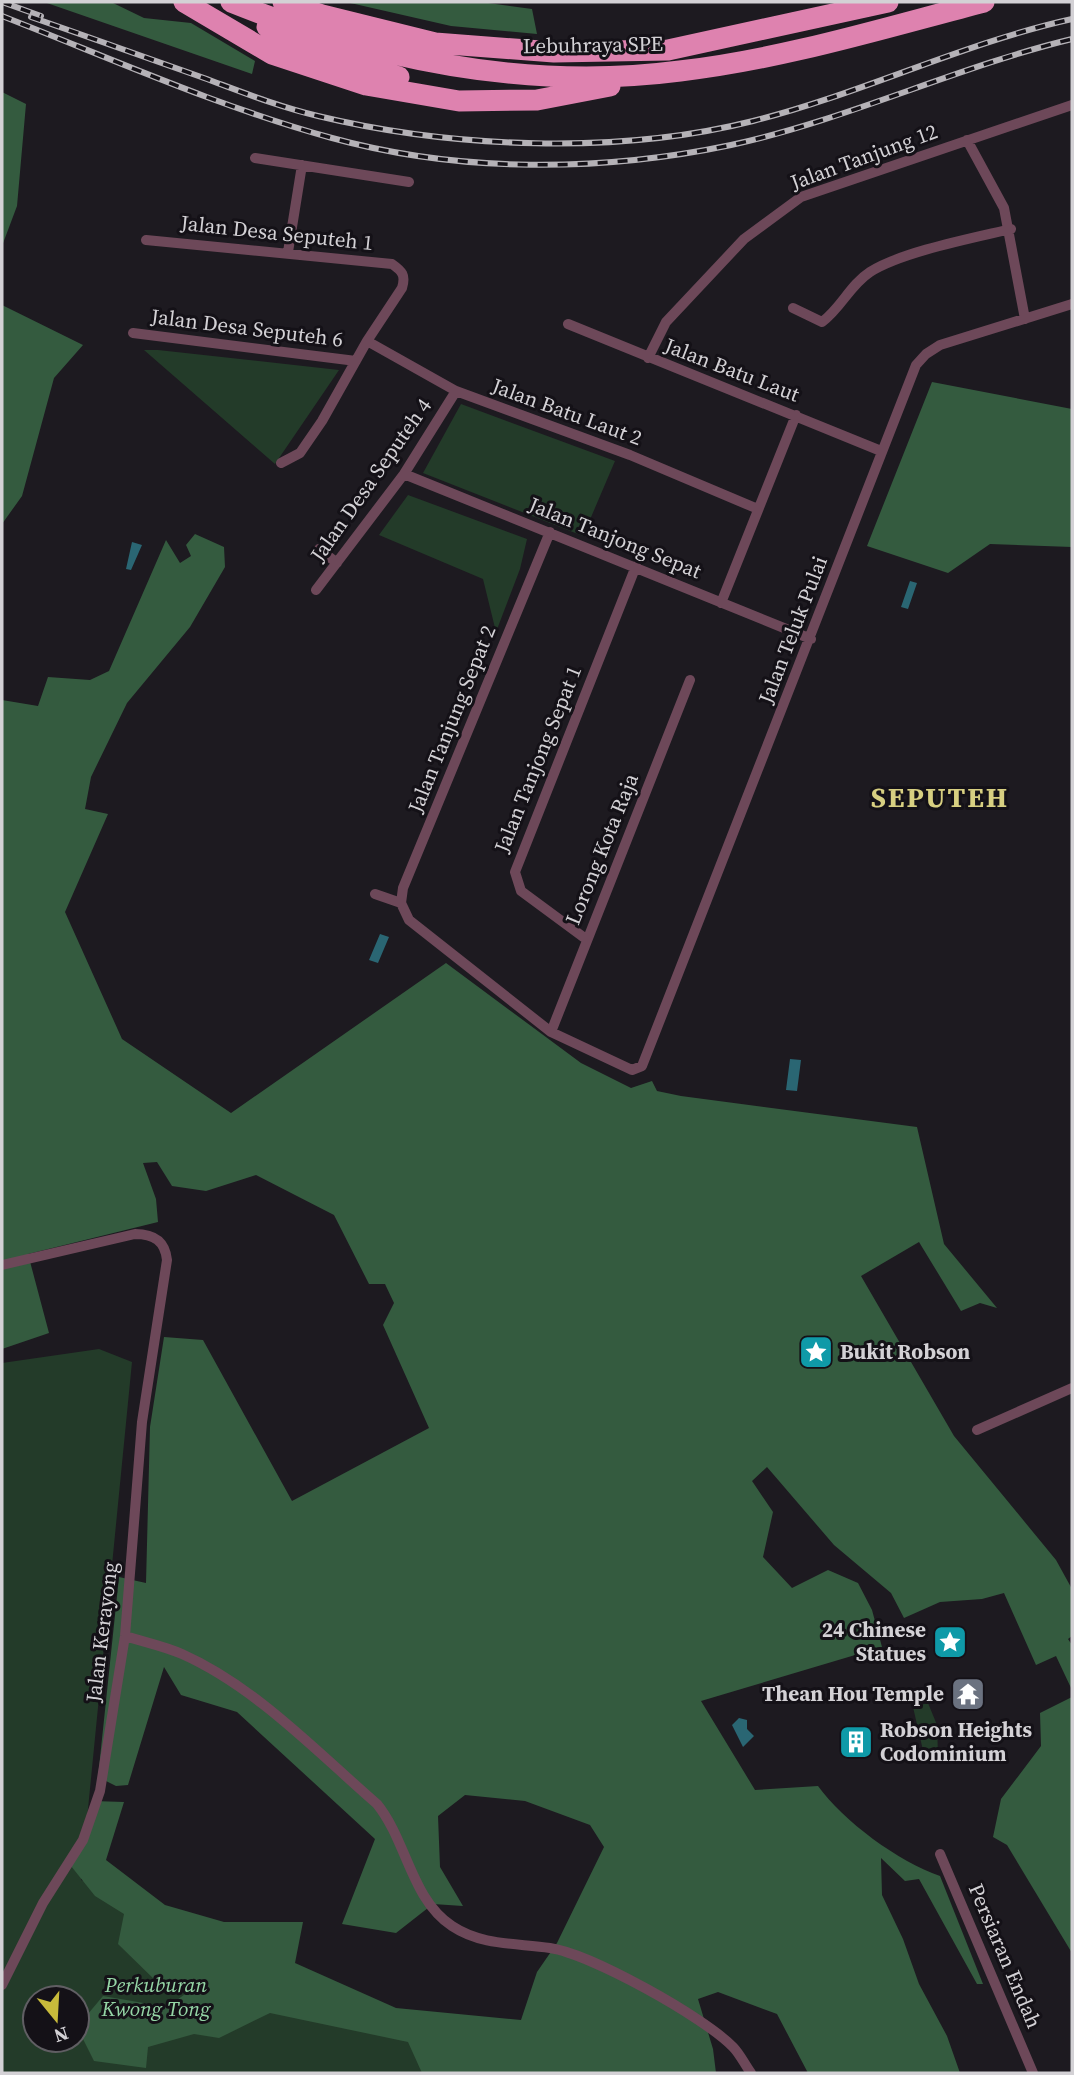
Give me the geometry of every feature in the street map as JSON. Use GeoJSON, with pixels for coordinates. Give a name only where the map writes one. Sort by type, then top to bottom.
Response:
{"type":"FeatureCollection","features":[{"type":"Feature","properties":{"kind":"highway"},"geometry":{"type":"LineString","coordinates":[[184,2],[272,54],[366,85],[458,101],[537,100],[674,71],[799,50],[984,2]]}},
{"type":"Feature","properties":{"kind":"highway"},"geometry":{"type":"LineString","coordinates":[[228,2],[331,40],[389,55],[445,65],[555,77],[674,71]]}},
{"type":"Feature","properties":{"kind":"highway"},"geometry":{"type":"LineString","coordinates":[[228,2],[312,53],[376,73],[450,85],[537,88],[674,71]]}},
{"type":"Feature","properties":{"kind":"highway","name":"Lebuhraya SPE"},"geometry":{"type":"LineString","coordinates":[[283,2],[323,16],[435,43],[554,52],[668,50],[888,2]]}},
{"type":"Feature","properties":{"kind":"highway"},"geometry":{"type":"LineString","coordinates":[[295,2],[332,17],[398,36],[490,51],[555,55],[675,49],[800,25],[878,2]]}},
{"type":"Feature","properties":{"kind":"highway","name":"Lebuhraya SPE"},"geometry":{"type":"LineString","coordinates":[[674,71],[768,52],[958,2]]}},
{"type":"Feature","properties":{"kind":"street","name":"Jalan Tanjung 12"},"geometry":{"type":"LineString","coordinates":[[648,358],[666,323],[744,239],[789,203],[812,192],[1072,105]]}},
{"type":"Feature","properties":{"kind":"street"},"geometry":{"type":"LineString","coordinates":[[967,140],[999,196],[1011,229],[1025,319]]}},
{"type":"Feature","properties":{"kind":"street"},"geometry":{"type":"LineString","coordinates":[[255,158],[409,182]]}},
{"type":"Feature","properties":{"kind":"street"},"geometry":{"type":"LineString","coordinates":[[288,252],[302,165]]}},
{"type":"Feature","properties":{"kind":"street"},"geometry":{"type":"LineString","coordinates":[[793,308],[820,322],[825,321],[852,286],[872,270],[944,245],[1011,229]]}},
{"type":"Feature","properties":{"kind":"street","name":"Jalan Desa Seputeh 1"},"geometry":{"type":"LineString","coordinates":[[146,240],[392,264],[401,271],[405,279],[402,288],[367,341]]}},
{"type":"Feature","properties":{"kind":"street","name":"Jalan Teluk Pulai"},"geometry":{"type":"LineString","coordinates":[[551,1032],[626,1069],[642,1066],[916,365],[940,345],[1072,304]]}},
{"type":"Feature","properties":{"kind":"street","name":"Jalan Batu Laut"},"geometry":{"type":"LineString","coordinates":[[568,324],[881,451]]}},
{"type":"Feature","properties":{"kind":"street","name":"Jalan Desa Seputeh 6"},"geometry":{"type":"LineString","coordinates":[[133,333],[356,361]]}},
{"type":"Feature","properties":{"kind":"street"},"geometry":{"type":"LineString","coordinates":[[281,463],[300,453],[367,341]]}},
{"type":"Feature","properties":{"kind":"street","name":"Jalan Batu Laut 2"},"geometry":{"type":"LineString","coordinates":[[367,341],[456,391],[630,455],[758,509]]}},
{"type":"Feature","properties":{"kind":"street","name":"Jalan Desa Seputeh 4"},"geometry":{"type":"LineString","coordinates":[[316,590],[404,474],[456,391]]}},
{"type":"Feature","properties":{"kind":"street"},"geometry":{"type":"LineString","coordinates":[[721,603],[796,415]]}},
{"type":"Feature","properties":{"kind":"street","name":"Jalan Tanjong Sepat"},"geometry":{"type":"LineString","coordinates":[[404,474],[811,639]]}},
{"type":"Feature","properties":{"kind":"street","name":"Jalan Tanjung Sepat 2"},"geometry":{"type":"LineString","coordinates":[[401,903],[403,888],[550,532]]}},
{"type":"Feature","properties":{"kind":"street"},"geometry":{"type":"LineString","coordinates":[[319,549],[337,563]]}},
{"type":"Feature","properties":{"kind":"street","name":"Jalan Tanjong Sepat 1"},"geometry":{"type":"LineString","coordinates":[[586,939],[521,891],[515,872],[636,566]]}},
{"type":"Feature","properties":{"kind":"street","name":"Lorong Kota Raja"},"geometry":{"type":"LineString","coordinates":[[551,1032],[690,680]]}},
{"type":"Feature","properties":{"kind":"street"},"geometry":{"type":"LineString","coordinates":[[375,894],[401,903],[409,920],[551,1032]]}},
{"type":"Feature","properties":{"kind":"street","name":"Jalan Kerayong"},"geometry":{"type":"LineString","coordinates":[[2,1265],[135,1234],[153,1236],[162,1243],[166,1248],[167,1260],[142,1422],[125,1636],[94,1813],[83,1840],[43,1903],[2,1985]]}},
{"type":"Feature","properties":{"kind":"street"},"geometry":{"type":"LineString","coordinates":[[976,1430],[1072,1388]]}},
{"type":"Feature","properties":{"kind":"street"},"geometry":{"type":"LineString","coordinates":[[125,1636],[179,1653],[215,1672],[266,1709],[377,1804],[386,1816],[417,1883],[435,1912],[452,1926],[487,1941],[551,1948],[620,1976],[711,2029],[734,2048],[751,2073]]}},
{"type":"Feature","properties":{"kind":"street","name":"Persiaran Endah"},"geometry":{"type":"LineString","coordinates":[[940,1854],[1033,2073]]}},
{"type":"Feature","properties":{"kind":"green space"},"geometry":{"type":"Polygon","coordinates":[[[44,2],[111,2],[144,18],[191,23],[255,61],[252,74],[44,2]]]}},
{"type":"Feature","properties":{"kind":"green space"},"geometry":{"type":"Polygon","coordinates":[[[346,2],[481,2],[532,9],[537,34],[451,26],[346,2]]]}},
{"type":"Feature","properties":{"kind":"green space"},"geometry":{"type":"Polygon","coordinates":[[[2,92],[26,104],[17,206],[2,246],[2,92]]]}},
{"type":"Feature","properties":{"kind":"green space"},"geometry":{"type":"Polygon","coordinates":[[[2,305],[83,345],[54,378],[22,496],[2,524],[2,305]]]}},
{"type":"Feature","properties":{"kind":"green space"},"geometry":{"type":"Polygon","coordinates":[[[144,350],[158,350],[339,370],[275,464],[144,350]]]}},
{"type":"Feature","properties":{"kind":"green space"},"geometry":{"type":"Polygon","coordinates":[[[932,382],[1072,409],[1072,547],[990,544],[948,573],[867,546],[932,382]]]}},
{"type":"Feature","properties":{"kind":"green space"},"geometry":{"type":"Polygon","coordinates":[[[461,404],[615,461],[583,536],[423,473],[461,404]]]}},
{"type":"Feature","properties":{"kind":"green space"},"geometry":{"type":"Polygon","coordinates":[[[408,495],[527,539],[520,569],[496,632],[483,579],[379,535],[408,495]]]}},
{"type":"Feature","properties":{"kind":"green space"},"geometry":{"type":"Polygon","coordinates":[[[195,534],[224,547],[225,567],[190,627],[127,703],[91,777],[85,809],[108,814],[65,912],[122,1039],[231,1113],[446,963],[581,1063],[631,1088],[652,1081],[657,1091],[681,1096],[917,1127],[944,1244],[997,1308],[980,1303],[961,1311],[919,1242],[861,1276],[954,1436],[1056,1560],[1072,1589],[1072,1636],[1068,1639],[1072,1645],[1072,1690],[1056,1656],[1036,1665],[1004,1593],[982,1599],[940,1602],[904,1618],[891,1593],[834,1545],[767,1467],[752,1481],[773,1512],[763,1557],[792,1588],[828,1570],[858,1583],[872,1610],[882,1647],[701,1701],[755,1790],[818,1786],[842,1813],[873,1839],[907,1861],[940,1876],[983,1984],[977,1984],[919,1879],[905,1881],[881,1858],[882,1895],[903,1939],[919,1984],[947,2036],[960,2073],[808,2073],[777,2014],[718,1992],[698,1999],[713,2049],[716,2073],[422,2073],[408,2042],[270,2013],[219,2038],[194,2034],[148,2047],[146,2068],[94,2061],[90,2054],[91,2010],[103,1996],[167,2007],[188,1992],[159,1984],[118,1944],[124,1914],[95,1896],[71,1866],[93,1801],[124,1802],[106,1860],[165,1905],[224,1922],[303,1922],[295,1963],[396,2008],[521,2020],[537,1972],[557,1943],[604,1847],[590,1825],[525,1801],[465,1795],[438,1816],[440,1867],[463,1906],[433,1904],[396,1933],[342,1924],[375,1839],[237,1712],[181,1695],[164,1667],[128,1785],[116,1786],[98,1777],[119,1577],[146,1583],[150,1427],[164,1337],[203,1340],[292,1501],[429,1428],[383,1325],[394,1303],[385,1284],[369,1284],[334,1215],[256,1175],[206,1191],[172,1186],[157,1162],[143,1163],[156,1199],[158,1222],[28,1254],[49,1333],[2,1349],[2,700],[38,706],[48,677],[90,680],[109,671],[166,540],[180,563],[191,556],[186,545],[195,534]]]}},
{"type":"Feature","properties":{"kind":"green space","name":"Perkuburan Kwong Tong"},"geometry":{"type":"Polygon","coordinates":[[[99,1349],[132,1362],[81,1880],[521,2073],[2,2073],[2,1363],[99,1349]]]}},
{"type":"Feature","properties":{"kind":"green space"},"geometry":{"type":"Polygon","coordinates":[[[1072,1697],[1072,1953],[1007,1845],[993,1837],[1001,1799],[1041,1746],[1040,1713],[1072,1697]]]}},
{"type":"Feature","properties":{"kind":"green space"},"geometry":{"type":"Polygon","coordinates":[[[928,1703],[937,1725],[938,1754],[925,1759],[913,1707],[928,1703]]]}},
{"type":"Feature","properties":{"kind":"water"},"geometry":{"type":"Polygon","coordinates":[[[132,542],[142,545],[131,570],[126,569],[132,542]]]}},
{"type":"Feature","properties":{"kind":"water"},"geometry":{"type":"Polygon","coordinates":[[[910,581],[917,583],[908,609],[901,607],[910,581]]]}},
{"type":"Feature","properties":{"kind":"water"},"geometry":{"type":"Polygon","coordinates":[[[380,934],[389,937],[378,963],[369,960],[380,934]]]}},
{"type":"Feature","properties":{"kind":"water"},"geometry":{"type":"Polygon","coordinates":[[[790,1059],[801,1060],[797,1091],[786,1090],[790,1059]]]}},
{"type":"Feature","properties":{"kind":"water"},"geometry":{"type":"Polygon","coordinates":[[[739,1718],[747,1720],[747,1729],[754,1736],[743,1747],[732,1725],[739,1718]]]}},
{"type":"Feature","properties":{"kind":"railway"},"geometry":{"type":"LineString","coordinates":[[2,2],[41,16]]}},
{"type":"Feature","properties":{"kind":"railway"},"geometry":{"type":"LineString","coordinates":[[2,16],[206,97],[332,138],[430,158],[531,165],[632,160],[731,145],[817,122],[986,64],[1072,39]]}},
{"type":"Feature","properties":{"kind":"railway"},"geometry":{"type":"LineString","coordinates":[[31,17],[261,99],[318,116],[423,135],[535,143],[647,139],[701,132],[753,121],[833,97],[991,41],[1072,19]]}},
{"type":"Feature","properties":{"kind":"place","name":"Bukit Robson"},"geometry":{"type":"Point","coordinates":[816,1352]}},
{"type":"Feature","properties":{"kind":"place","name":"24 Chinese Statues"},"geometry":{"type":"Point","coordinates":[950,1642]}},
{"type":"Feature","properties":{"kind":"place","name":"Thean Hou Temple"},"geometry":{"type":"Point","coordinates":[968,1694]}},
{"type":"Feature","properties":{"kind":"place","name":"Robson Heights Codominium"},"geometry":{"type":"Point","coordinates":[856,1742]}},
{"type":"Feature","properties":{"kind":"district","name":"SEPUTEH"},"geometry":{"type":"Point","coordinates":[940,797]}}]}
